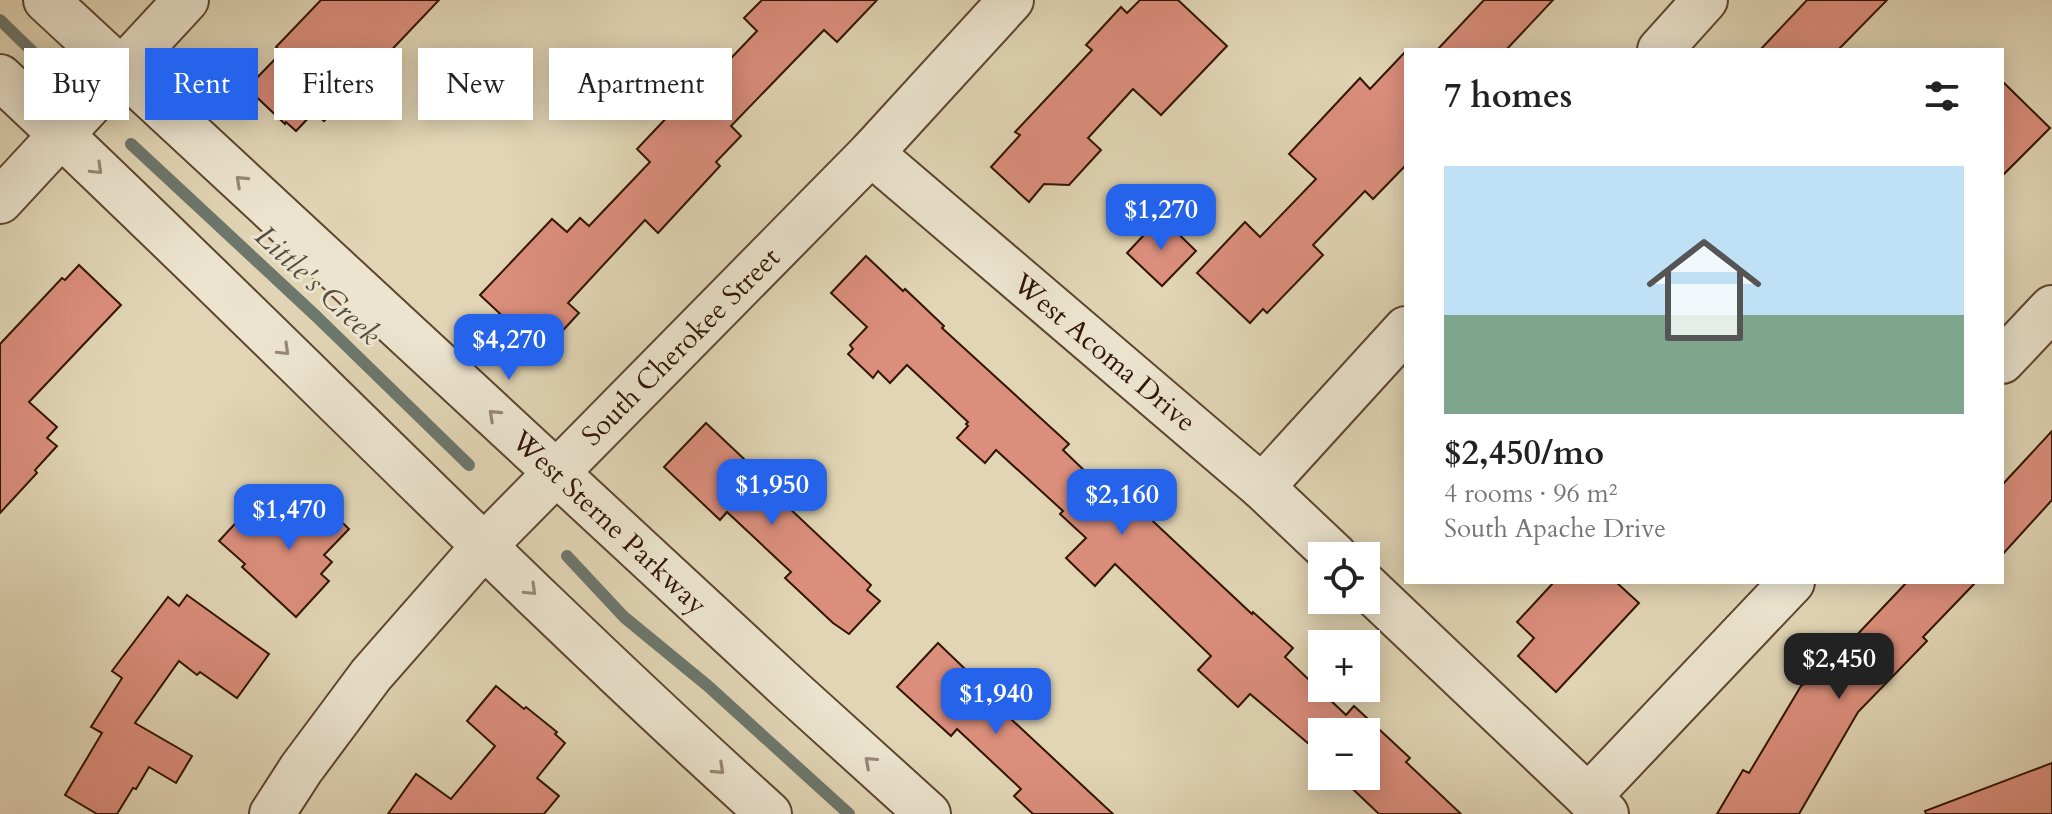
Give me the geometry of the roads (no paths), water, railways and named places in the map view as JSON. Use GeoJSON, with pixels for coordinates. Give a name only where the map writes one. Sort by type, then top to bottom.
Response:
{"type":"FeatureCollection","features":[{"type":"Feature","properties":{"kind":"street","name":"West Sterne Parkway"},"geometry":{"type":"LineString","coordinates":[[46,0],[97,48]]}},
{"type":"Feature","properties":{"kind":"street"},"geometry":{"type":"LineString","coordinates":[[129,61],[186,0]]}},
{"type":"Feature","properties":{"kind":"street","name":"South Cherokee Street"},"geometry":{"type":"LineString","coordinates":[[272,814],[301,769],[371,675],[485,545],[871,153],[1011,0]]}},
{"type":"Feature","properties":{"kind":"street"},"geometry":{"type":"LineString","coordinates":[[1662,48],[1705,0]]}},
{"type":"Feature","properties":{"kind":"street"},"geometry":{"type":"LineString","coordinates":[[0,77],[769,814]]}},
{"type":"Feature","properties":{"kind":"street","name":"West Sterne Parkway"},"geometry":{"type":"LineString","coordinates":[[129,77],[928,814]]}},
{"type":"Feature","properties":{"kind":"street"},"geometry":{"type":"LineString","coordinates":[[0,201],[74,120]]}},
{"type":"Feature","properties":{"kind":"street","name":"West Acoma Drive"},"geometry":{"type":"LineString","coordinates":[[871,153],[1262,487],[1320,542]]}},
{"type":"Feature","properties":{"kind":"street"},"geometry":{"type":"LineString","coordinates":[[2004,359],[2052,308]]}},
{"type":"Feature","properties":{"kind":"street"},"geometry":{"type":"LineString","coordinates":[[1262,487],[1404,331]]}},
{"type":"Feature","properties":{"kind":"street"},"geometry":{"type":"LineString","coordinates":[[1380,599],[1597,806],[1790,584]]}},
{"type":"Feature","properties":{"kind":"waterway","name":"Little's Creek"},"geometry":{"type":"LineString","coordinates":[[0,20],[29,48]]}},
{"type":"Feature","properties":{"kind":"waterway","name":"Little's Creek"},"geometry":{"type":"LineString","coordinates":[[131,144],[317,317],[469,465]]}},
{"type":"Feature","properties":{"kind":"waterway","name":"Little's Creek"},"geometry":{"type":"LineString","coordinates":[[567,556],[624,617],[708,686],[849,814]]}}]}
